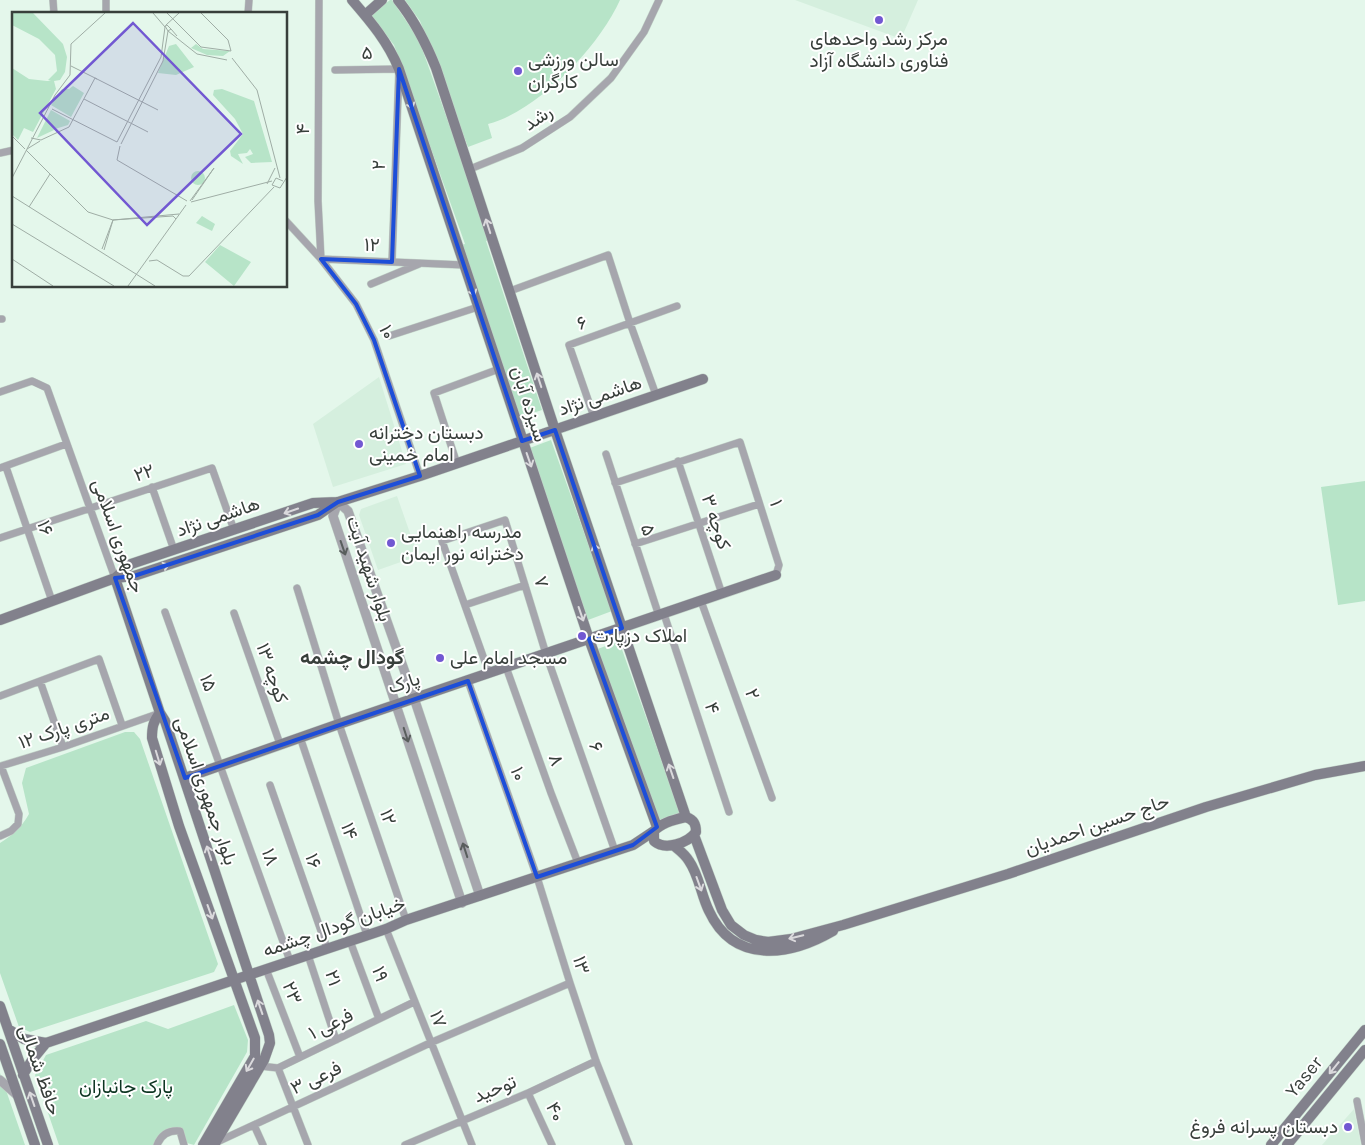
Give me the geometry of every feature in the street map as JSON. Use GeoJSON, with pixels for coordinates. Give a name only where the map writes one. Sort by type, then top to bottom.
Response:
{"type":"FeatureCollection","features":[{"type":"Feature","properties":{"kind":"main road","name":"سیزده آبان"},"geometry":{"type":"LineString","coordinates":[[352,0],[381,35],[398,69],[589,639],[656,829],[654,841],[658,844]]}},
{"type":"Feature","properties":{"kind":"main road"},"geometry":{"type":"LineString","coordinates":[[365,15],[382,0]]}},
{"type":"Feature","properties":{"kind":"main road","name":"سیزده آبان"},"geometry":{"type":"LineString","coordinates":[[398,0],[410,15],[425,41],[436,68],[555,430],[686,817],[695,823],[696,832],[694,835]]}},
{"type":"Feature","properties":{"kind":"main road","name":"هاشمی نژاد"},"geometry":{"type":"LineString","coordinates":[[115,578],[131,564],[313,503],[338,502],[458,464],[703,379]]}},
{"type":"Feature","properties":{"kind":"main road","name":"هاشمی نژاد"},"geometry":{"type":"LineString","coordinates":[[0,620],[115,578],[134,576],[318,515],[338,502]]}},
{"type":"Feature","properties":{"kind":"main road","name":"پارک"},"geometry":{"type":"LineString","coordinates":[[185,778],[776,575]]}},
{"type":"Feature","properties":{"kind":"main road","name":"جمهوری اسلامی"},"geometry":{"type":"LineString","coordinates":[[115,578],[160,713]]}},
{"type":"Feature","properties":{"kind":"main road","name":"بلوار جمهوری اسلامی"},"geometry":{"type":"LineString","coordinates":[[203,1145],[255,1056],[255,1038],[179,826],[152,738],[154,720],[160,713],[168,729],[185,778],[269,1034],[270,1044],[268,1052],[215,1144]]}},
{"type":"Feature","properties":{"kind":"main road","name":"حاج حسین احمدیان"},"geometry":{"type":"LineString","coordinates":[[694,835],[722,910],[731,925],[744,935],[768,942],[790,939],[843,925],[1008,874],[1206,807],[1315,775],[1363,766]]}},
{"type":"Feature","properties":{"kind":"main road"},"geometry":{"type":"LineString","coordinates":[[633,845],[656,829],[686,817]]}},
{"type":"Feature","properties":{"kind":"main road"},"geometry":{"type":"LineString","coordinates":[[633,845],[658,844],[662,846],[685,841],[694,835]]}},
{"type":"Feature","properties":{"kind":"main road","name":"حاج حسین احمدیان"},"geometry":{"type":"LineString","coordinates":[[673,844],[690,861],[708,910],[715,922],[724,935],[740,945],[762,952],[797,947],[820,939],[843,925]]}},
{"type":"Feature","properties":{"kind":"main road","name":"خیابان گودال چشمه"},"geometry":{"type":"LineString","coordinates":[[46,1044],[386,929],[406,920],[633,845]]}},
{"type":"Feature","properties":{"kind":"main road","name":"حافظ شمالی"},"geometry":{"type":"LineString","coordinates":[[0,1006],[48,1145]]}},
{"type":"Feature","properties":{"kind":"main road"},"geometry":{"type":"LineString","coordinates":[[8,1029],[24,1039],[46,1044],[23,1074]]}},
{"type":"Feature","properties":{"kind":"main road","name":"Yaser"},"geometry":{"type":"LineString","coordinates":[[1271,1145],[1365,1030]]}},
{"type":"Feature","properties":{"kind":"main road","name":"حافظ شمالی"},"geometry":{"type":"LineString","coordinates":[[0,1044],[35,1145]]}},
{"type":"Feature","properties":{"kind":"main road","name":"Yaser"},"geometry":{"type":"LineString","coordinates":[[1287,1145],[1365,1050]]}},
{"type":"Feature","properties":{"kind":"main road"},"geometry":{"type":"LineString","coordinates":[[1318,1088],[1328,1095]]}},
{"type":"Feature","properties":{"kind":"street","name":"۴"},"geometry":{"type":"LineString","coordinates":[[319,0],[318,201],[321,259]]}},
{"type":"Feature","properties":{"kind":"street","name":"رشد"},"geometry":{"type":"LineString","coordinates":[[470,169],[522,148],[570,117],[611,78],[644,32],[659,0]]}},
{"type":"Feature","properties":{"kind":"street","name":"۵"},"geometry":{"type":"LineString","coordinates":[[335,70],[398,69]]}},
{"type":"Feature","properties":{"kind":"street","name":"۲"},"geometry":{"type":"LineString","coordinates":[[392,262],[398,69]]}},
{"type":"Feature","properties":{"kind":"street","name":"۱۰"},"geometry":{"type":"LineString","coordinates":[[288,223],[321,259],[356,304],[374,340],[420,476]]}},
{"type":"Feature","properties":{"kind":"street"},"geometry":{"type":"LineString","coordinates":[[510,291],[608,255],[656,395]]}},
{"type":"Feature","properties":{"kind":"street","name":"۱۲"},"geometry":{"type":"LineString","coordinates":[[321,259],[464,265]]}},
{"type":"Feature","properties":{"kind":"street","name":"۱۲"},"geometry":{"type":"LineString","coordinates":[[371,284],[422,263]]}},
{"type":"Feature","properties":{"kind":"street","name":"۶"},"geometry":{"type":"LineString","coordinates":[[594,417],[569,345],[678,306]]}},
{"type":"Feature","properties":{"kind":"street","name":"۱۰"},"geometry":{"type":"LineString","coordinates":[[389,336],[478,307]]}},
{"type":"Feature","properties":{"kind":"street"},"geometry":{"type":"LineString","coordinates":[[458,464],[434,394],[499,369]]}},
{"type":"Feature","properties":{"kind":"street","name":"جمهوری اسلامی"},"geometry":{"type":"LineString","coordinates":[[0,392],[32,381],[47,388],[115,578]]}},
{"type":"Feature","properties":{"kind":"street","name":"۱"},"geometry":{"type":"LineString","coordinates":[[678,461],[740,442],[779,565],[776,575]]}},
{"type":"Feature","properties":{"kind":"street"},"geometry":{"type":"LineString","coordinates":[[3,468],[66,444]]}},
{"type":"Feature","properties":{"kind":"street","name":"۵"},"geometry":{"type":"LineString","coordinates":[[606,454],[635,544],[662,615]]}},
{"type":"Feature","properties":{"kind":"street"},"geometry":{"type":"LineString","coordinates":[[615,483],[678,461]]}},
{"type":"Feature","properties":{"kind":"street","name":"کوچه ۳"},"geometry":{"type":"LineString","coordinates":[[678,461],[722,594]]}},
{"type":"Feature","properties":{"kind":"street","name":"۱۶"},"geometry":{"type":"LineString","coordinates":[[3,468],[28,529],[52,601]]}},
{"type":"Feature","properties":{"kind":"street","name":"۲۲"},"geometry":{"type":"LineString","coordinates":[[0,538],[212,468],[234,530]]}},
{"type":"Feature","properties":{"kind":"street"},"geometry":{"type":"LineString","coordinates":[[152,487],[174,550]]}},
{"type":"Feature","properties":{"kind":"street","name":"بلوار شهید آیت"},"geometry":{"type":"LineString","coordinates":[[462,903],[333,516],[338,502],[348,511],[414,698],[480,896]]}},
{"type":"Feature","properties":{"kind":"street"},"geometry":{"type":"LineString","coordinates":[[635,544],[759,504]]}},
{"type":"Feature","properties":{"kind":"street","name":"۷"},"geometry":{"type":"LineString","coordinates":[[464,605],[442,541],[505,520],[546,654]]}},
{"type":"Feature","properties":{"kind":"street"},"geometry":{"type":"LineString","coordinates":[[488,673],[464,605],[525,585]]}},
{"type":"Feature","properties":{"kind":"street","name":"۱۲"},"geometry":{"type":"LineString","coordinates":[[297,588],[339,724],[406,920]]}},
{"type":"Feature","properties":{"kind":"street","name":"۲"},"geometry":{"type":"LineString","coordinates":[[701,601],[772,798]]}},
{"type":"Feature","properties":{"kind":"street","name":"۱۵"},"geometry":{"type":"LineString","coordinates":[[165,612],[220,765]]}},
{"type":"Feature","properties":{"kind":"street","name":"کوچه ۱۳"},"geometry":{"type":"LineString","coordinates":[[234,613],[280,744]]}},
{"type":"Feature","properties":{"kind":"street","name":"۴"},"geometry":{"type":"LineString","coordinates":[[662,615],[729,812]]}},
{"type":"Feature","properties":{"kind":"street","name":"۶"},"geometry":{"type":"LineString","coordinates":[[546,654],[615,851]]}},
{"type":"Feature","properties":{"kind":"street"},"geometry":{"type":"LineString","coordinates":[[0,696],[99,658],[122,725]]}},
{"type":"Feature","properties":{"kind":"street","name":"۸"},"geometry":{"type":"LineString","coordinates":[[506,667],[550,793],[578,863]]}},
{"type":"Feature","properties":{"kind":"street"},"geometry":{"type":"LineString","coordinates":[[40,681],[63,747]]}},
{"type":"Feature","properties":{"kind":"street","name":"۱۰"},"geometry":{"type":"LineString","coordinates":[[468,681],[538,877]]}},
{"type":"Feature","properties":{"kind":"street","name":"۱۲ متری پارک"},"geometry":{"type":"LineString","coordinates":[[0,836],[11,831],[18,824],[19,814],[1,764],[63,747],[160,713]]}},
{"type":"Feature","properties":{"kind":"street","name":"۱۴"},"geometry":{"type":"LineString","coordinates":[[300,737],[367,935]]}},
{"type":"Feature","properties":{"kind":"street","name":"۱۸"},"geometry":{"type":"LineString","coordinates":[[220,765],[290,961]]}},
{"type":"Feature","properties":{"kind":"street","name":"۱۶"},"geometry":{"type":"LineString","coordinates":[[270,785],[327,948]]}},
{"type":"Feature","properties":{"kind":"street","name":"۱۳"},"geometry":{"type":"LineString","coordinates":[[538,877],[570,984],[596,1061],[629,1145]]}},
{"type":"Feature","properties":{"kind":"street","name":"۱۷"},"geometry":{"type":"LineString","coordinates":[[386,929],[472,1145]]}},
{"type":"Feature","properties":{"kind":"street","name":"۱۹"},"geometry":{"type":"LineString","coordinates":[[350,941],[379,1019]]}},
{"type":"Feature","properties":{"kind":"street","name":"۲۱"},"geometry":{"type":"LineString","coordinates":[[308,955],[336,1040]]}},
{"type":"Feature","properties":{"kind":"street","name":"۲۳"},"geometry":{"type":"LineString","coordinates":[[266,969],[300,1057]]}},
{"type":"Feature","properties":{"kind":"street","name":"فرعی ۳"},"geometry":{"type":"LineString","coordinates":[[215,1144],[430,1043],[570,984]]}},
{"type":"Feature","properties":{"kind":"street","name":"فرعی ۱"},"geometry":{"type":"LineString","coordinates":[[278,1068],[414,1002]]}},
{"type":"Feature","properties":{"kind":"street","name":"توحید"},"geometry":{"type":"LineString","coordinates":[[405,1145],[528,1093],[596,1061]]}},
{"type":"Feature","properties":{"kind":"street"},"geometry":{"type":"LineString","coordinates":[[260,1066],[278,1068],[308,1145]]}},
{"type":"Feature","properties":{"kind":"street"},"geometry":{"type":"LineString","coordinates":[[0,1080],[18,1096]]}},
{"type":"Feature","properties":{"kind":"street","name":"۴۰"},"geometry":{"type":"LineString","coordinates":[[528,1093],[552,1145]]}},
{"type":"Feature","properties":{"kind":"street"},"geometry":{"type":"LineString","coordinates":[[1357,1101],[1365,1143]]}},
{"type":"Feature","properties":{"kind":"street"},"geometry":{"type":"LineString","coordinates":[[254,1125],[263,1145]]}},
{"type":"Feature","properties":{"kind":"street"},"geometry":{"type":"LineString","coordinates":[[157,1145],[160,1138],[174,1131],[180,1132],[184,1145]]}},
{"type":"Feature","properties":{"kind":"highlighted area"},"geometry":{"type":"Polygon","coordinates":[[[399,69],[522,441],[555,430],[622,628],[589,639],[657,827],[633,845],[537,877],[468,681],[185,778],[115,578],[134,576],[318,515],[338,502],[420,476],[374,340],[356,304],[321,259],[392,262],[399,69]]]}},
{"type":"Feature","properties":{"kind":"shaded area","name":"مرکز رشد واحدهای فناوری دانشگاه آزاد"},"geometry":{"type":"Polygon","coordinates":[[[795,0],[918,0],[901,39],[795,0]]]}},
{"type":"Feature","properties":{"kind":"shaded area","name":"دبستان دخترانه امام خمینی"},"geometry":{"type":"Polygon","coordinates":[[[379,377],[406,464],[333,487],[313,424],[379,377]]]}},
{"type":"Feature","properties":{"kind":"shaded area","name":"مدرسه راهنمایی دخترانه نور ایمان"},"geometry":{"type":"Polygon","coordinates":[[[397,496],[418,556],[378,570],[359,515],[361,509],[397,496]]]}},
{"type":"Feature","properties":{"kind":"shaded area","name":"دبستان پسرانه فروغ"},"geometry":{"type":"Polygon","coordinates":[[[1354,1109],[1361,1145],[1322,1145],[1354,1109]]]}},
{"type":"Feature","properties":{"kind":"green space"},"geometry":{"type":"Polygon","coordinates":[[[392,0],[419,40],[490,239],[486,241],[542,410],[518,418],[461,245],[465,244],[397,53],[394,45],[371,15],[392,0]]]}},
{"type":"Feature","properties":{"kind":"green space","name":"سالن ورزشی کارگران"},"geometry":{"type":"Polygon","coordinates":[[[405,0],[620,0],[598,37],[565,75],[527,106],[507,117],[488,124],[492,138],[468,147],[420,21],[405,0]]]}},
{"type":"Feature","properties":{"kind":"green space"},"geometry":{"type":"Polygon","coordinates":[[[551,440],[612,611],[588,620],[527,449],[551,440]]]}},
{"type":"Feature","properties":{"kind":"green space"},"geometry":{"type":"Polygon","coordinates":[[[1365,481],[1365,601],[1338,605],[1321,487],[1365,481]]]}},
{"type":"Feature","properties":{"kind":"green space"},"geometry":{"type":"Polygon","coordinates":[[[619,641],[680,813],[656,821],[595,650],[619,641]]]}},
{"type":"Feature","properties":{"kind":"green space"},"geometry":{"type":"Polygon","coordinates":[[[125,732],[134,732],[140,739],[218,964],[214,972],[30,1032],[19,1027],[0,973],[0,843],[16,831],[29,814],[22,783],[26,768],[125,732]]]}},
{"type":"Feature","properties":{"kind":"green space","name":"پارک جانبازان"},"geometry":{"type":"Polygon","coordinates":[[[234,1005],[248,1040],[247,1052],[194,1145],[187,1143],[180,1128],[154,1145],[59,1145],[35,1075],[46,1055],[146,1021],[168,1029],[234,1005]]]}},
{"type":"Feature","properties":{"kind":"green space"},"geometry":{"type":"Polygon","coordinates":[[[0,1073],[25,1145],[0,1145],[0,1073]]]}},
{"type":"Feature","properties":{"kind":"place","name":"مرکز رشد واحدهای فناوری دانشگاه آزاد"},"geometry":{"type":"Point","coordinates":[879,20]}},
{"type":"Feature","properties":{"kind":"place","name":"سالن ورزشی کارگران"},"geometry":{"type":"Point","coordinates":[518,71]}},
{"type":"Feature","properties":{"kind":"place","name":"دبستان دخترانه امام خمینی"},"geometry":{"type":"Point","coordinates":[359,444]}},
{"type":"Feature","properties":{"kind":"place","name":"مدرسه راهنمایی دخترانه نور ایمان"},"geometry":{"type":"Point","coordinates":[391,543]}},
{"type":"Feature","properties":{"kind":"place","name":"املاک دزپارت"},"geometry":{"type":"Point","coordinates":[582,636]}},
{"type":"Feature","properties":{"kind":"place","name":"مسجد امام علی"},"geometry":{"type":"Point","coordinates":[440,658]}},
{"type":"Feature","properties":{"kind":"place","name":"دبستان پسرانه فروغ"},"geometry":{"type":"Point","coordinates":[1348,1127]}},
{"type":"Feature","properties":{"kind":"district","name":"گودال چشمه"},"geometry":{"type":"Point","coordinates":[352,657]}}]}
